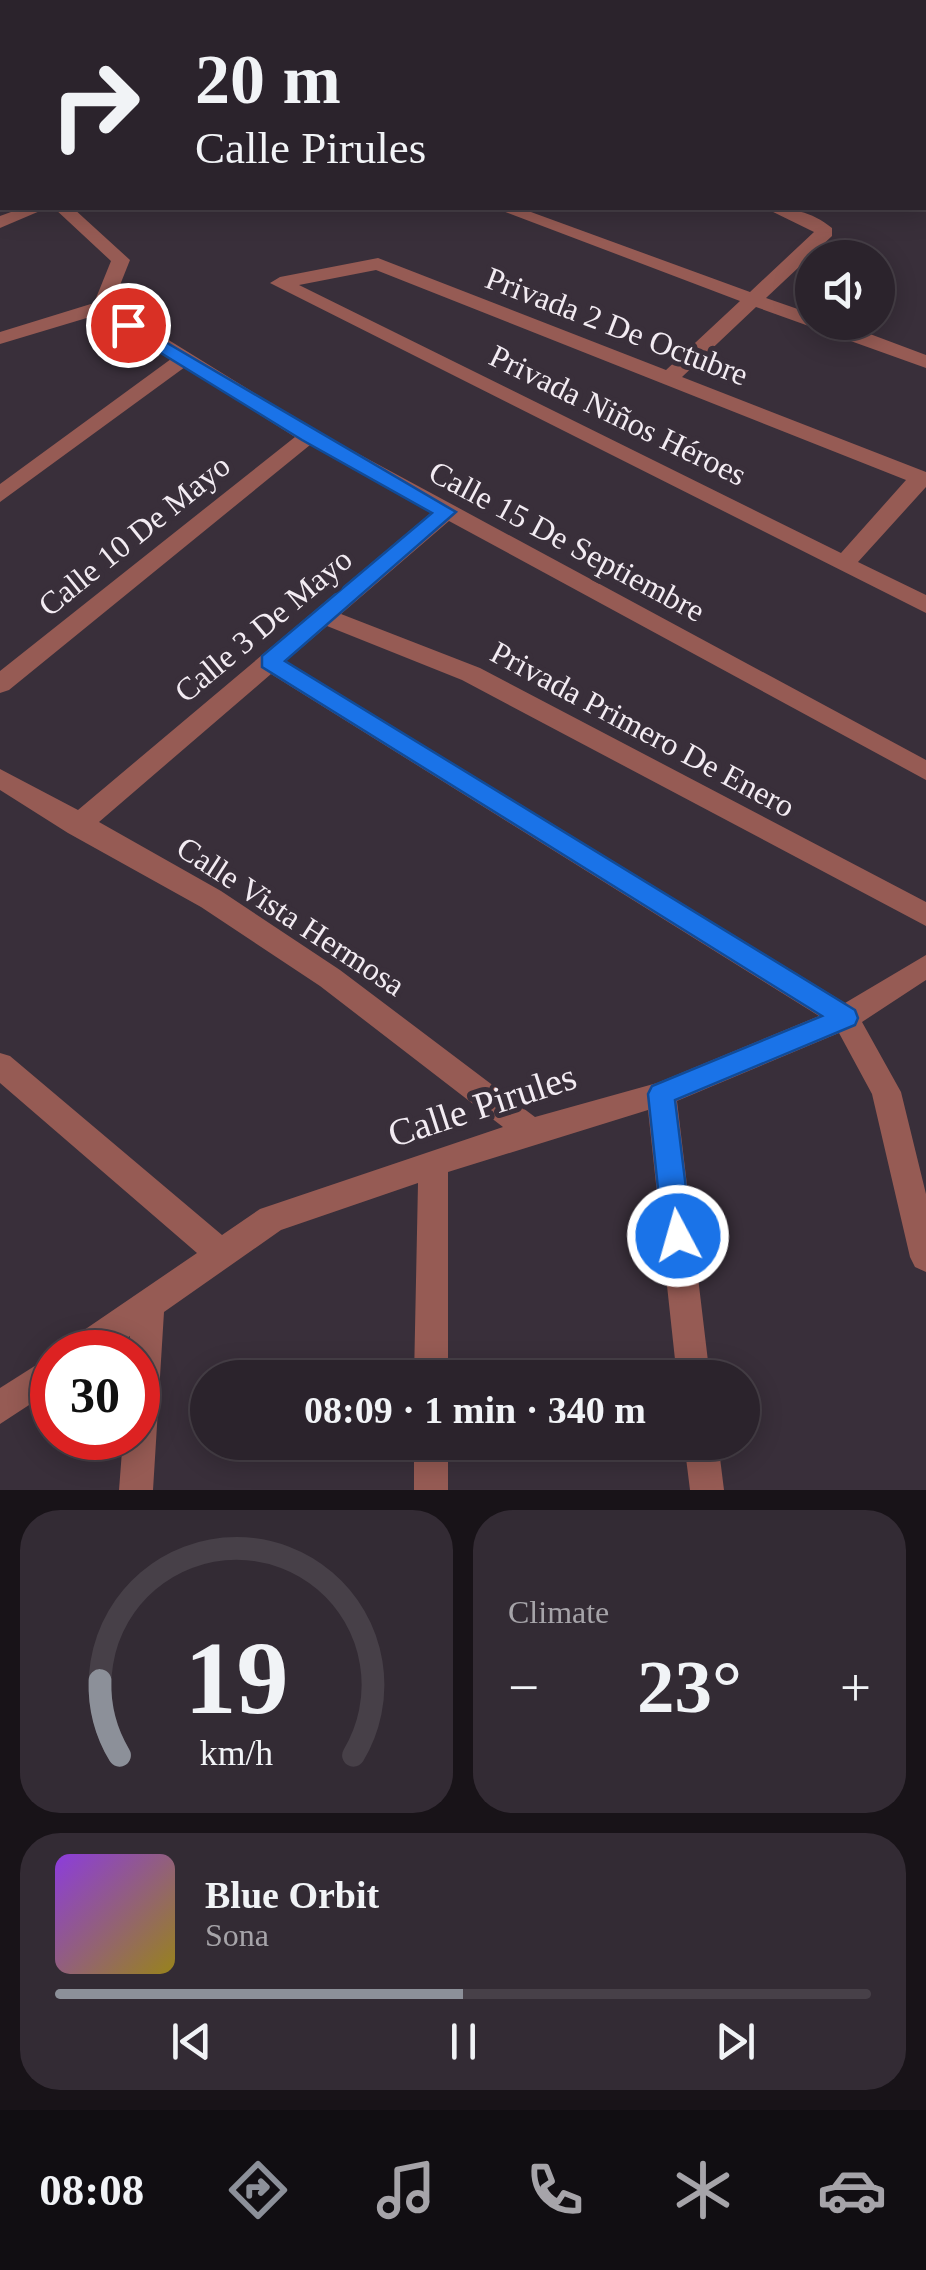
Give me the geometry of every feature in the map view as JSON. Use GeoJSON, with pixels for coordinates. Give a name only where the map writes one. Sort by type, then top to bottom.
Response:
{"type":"FeatureCollection","features":[{"type":"Feature","properties":{"kind":"street"},"geometry":{"type":"LineString","coordinates":[[0,222],[33,210]]}},
{"type":"Feature","properties":{"kind":"street"},"geometry":{"type":"LineString","coordinates":[[0,338],[102,308],[120,260],[64,210]]}},
{"type":"Feature","properties":{"kind":"street"},"geometry":{"type":"LineString","coordinates":[[509,210],[795,314]]}},
{"type":"Feature","properties":{"kind":"street"},"geometry":{"type":"LineString","coordinates":[[668,378],[825,232],[812,220],[780,210]]}},
{"type":"Feature","properties":{"kind":"street","name":"Privada 2 De Octubre"},"geometry":{"type":"LineString","coordinates":[[280,283],[378,264],[923,479]]}},
{"type":"Feature","properties":{"kind":"street","name":"Privada Niños Héroes"},"geometry":{"type":"LineString","coordinates":[[280,283],[926,605]]}},
{"type":"Feature","properties":{"kind":"street","name":"Calle 15 De Septiembre"},"geometry":{"type":"LineString","coordinates":[[102,308],[309,436],[926,771]]}},
{"type":"Feature","properties":{"kind":"street"},"geometry":{"type":"LineString","coordinates":[[865,340],[926,362]]}},
{"type":"Feature","properties":{"kind":"street"},"geometry":{"type":"LineString","coordinates":[[0,494],[182,360]]}},
{"type":"Feature","properties":{"kind":"street","name":"Calle 10 De Mayo"},"geometry":{"type":"LineString","coordinates":[[0,684],[309,436]]}},
{"type":"Feature","properties":{"kind":"street"},"geometry":{"type":"LineString","coordinates":[[844,564],[923,479]]}},
{"type":"Feature","properties":{"kind":"street","name":"Calle 3 De Mayo"},"geometry":{"type":"LineString","coordinates":[[76,826],[446,512]]}},
{"type":"Feature","properties":{"kind":"street","name":"Privada Primero De Enero"},"geometry":{"type":"LineString","coordinates":[[324,616],[470,674],[926,915]]}},
{"type":"Feature","properties":{"kind":"street"},"geometry":{"type":"LineString","coordinates":[[270,662],[846,1018],[886,1092],[926,1258]]}},
{"type":"Feature","properties":{"kind":"street","name":"Calle Vista Hermosa"},"geometry":{"type":"LineString","coordinates":[[0,778],[76,826],[211,899],[330,978],[530,1131]]}},
{"type":"Feature","properties":{"kind":"street","name":"Calle Pirules"},"geometry":{"type":"LineString","coordinates":[[111,1330],[271,1219],[530,1131],[661,1094],[846,1018],[926,966]]}},
{"type":"Feature","properties":{"kind":"street"},"geometry":{"type":"LineString","coordinates":[[0,1065],[220,1254]]}},
{"type":"Feature","properties":{"kind":"street"},"geometry":{"type":"LineString","coordinates":[[661,1094],[692,1360]]}},
{"type":"Feature","properties":{"kind":"street"},"geometry":{"type":"LineString","coordinates":[[431,1360],[432,1165]]}},
{"type":"Feature","properties":{"kind":"street"},"geometry":{"type":"LineString","coordinates":[[136,1490],[148,1304]]}},
{"type":"Feature","properties":{"kind":"street"},"geometry":{"type":"LineString","coordinates":[[0,1408],[30,1387]]}},
{"type":"Feature","properties":{"kind":"street"},"geometry":{"type":"LineString","coordinates":[[431,1460],[431,1490]]}},
{"type":"Feature","properties":{"kind":"street"},"geometry":{"type":"LineString","coordinates":[[703,1460],[707,1490]]}},
{"type":"Feature","properties":{"kind":"route"},"geometry":{"type":"LineString","coordinates":[[128,325],[309,436],[446,512],[270,662],[846,1018],[661,1094],[678,1236]]}}]}
